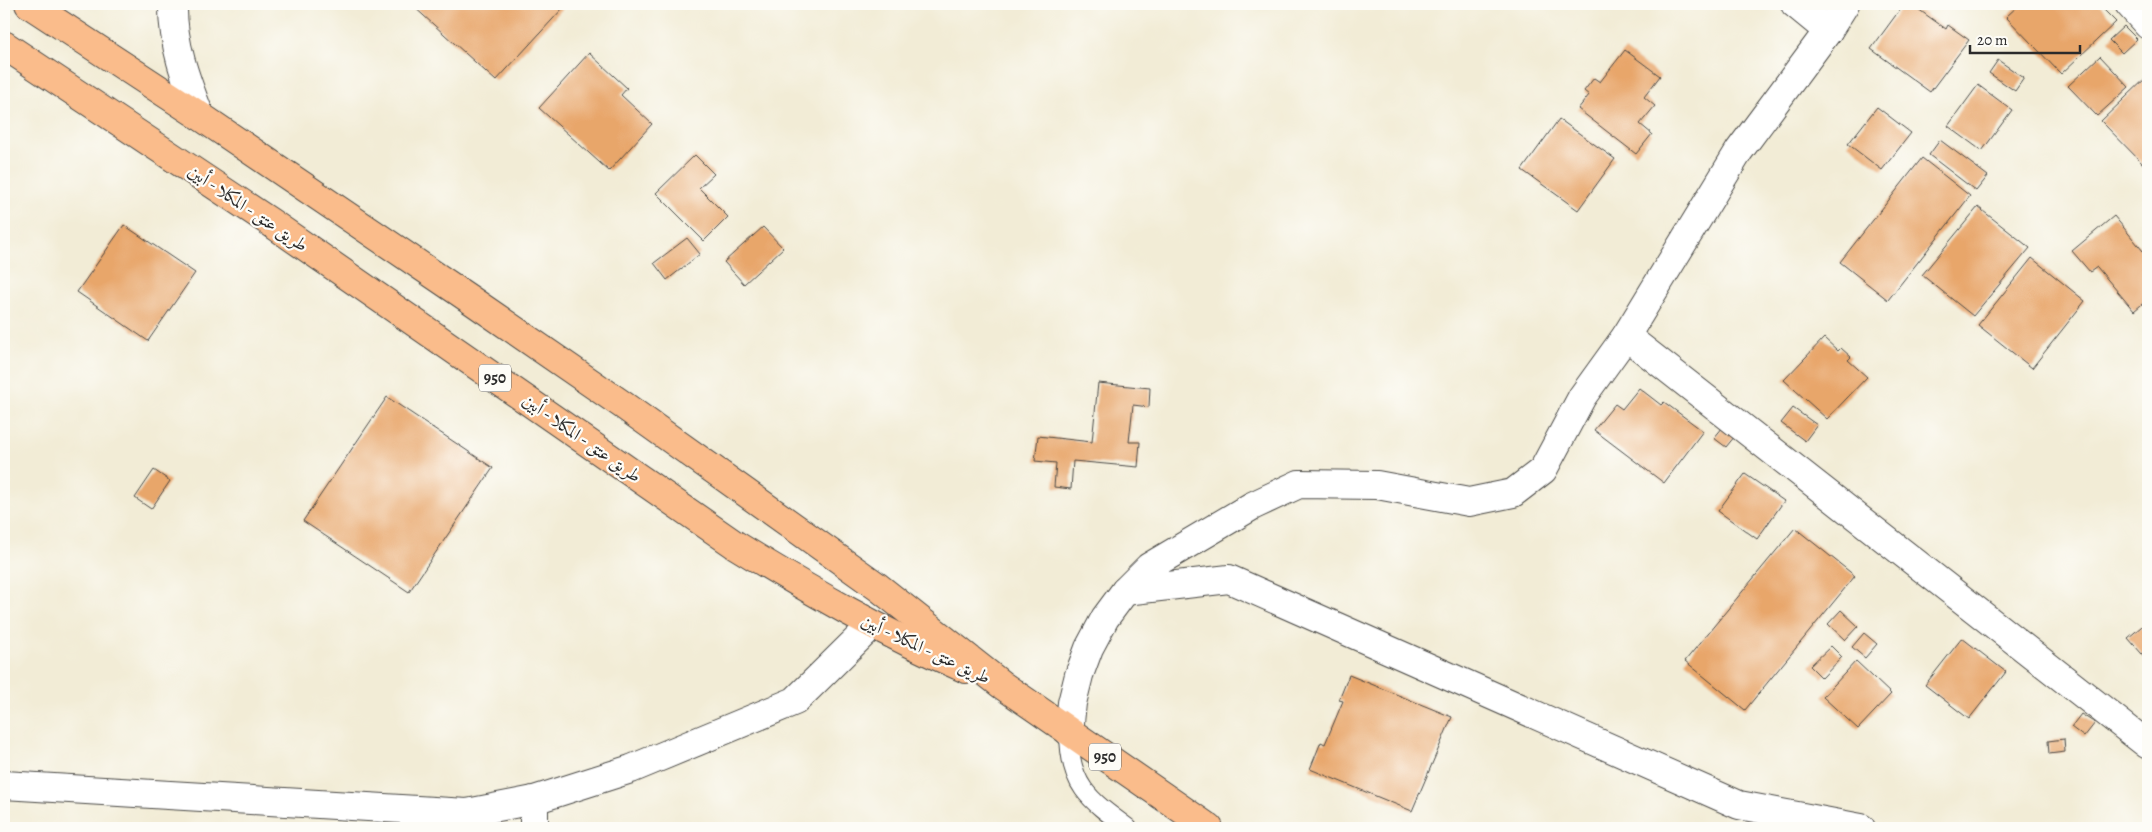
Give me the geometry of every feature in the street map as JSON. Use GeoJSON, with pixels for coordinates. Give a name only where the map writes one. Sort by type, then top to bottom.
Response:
{"type":"FeatureCollection","features":[{"type":"Feature","properties":{"kind":"main road","name":"طريق عتق - المكلا - أبين"},"geometry":{"type":"LineString","coordinates":[[30,4],[200,116],[631,411],[878,587],[1002,685],[1209,828]]}},
{"type":"Feature","properties":{"kind":"main road","name":"طريق عتق - المكلا - أبين"},"geometry":{"type":"LineString","coordinates":[[4,45],[278,228],[734,544],[809,590],[872,625],[1002,685]]}},
{"type":"Feature","properties":{"kind":"street"},"geometry":{"type":"LineString","coordinates":[[173,4],[176,40],[186,79],[200,116]]}},
{"type":"Feature","properties":{"kind":"street"},"geometry":{"type":"LineString","coordinates":[[1795,4],[1828,31]]}},
{"type":"Feature","properties":{"kind":"street"},"geometry":{"type":"LineString","coordinates":[[1069,732],[1076,685],[1089,648],[1105,618],[1125,591],[1149,567],[1252,506],[1298,484],[1377,485],[1469,502],[1513,493],[1543,470],[1582,398],[1626,336],[1739,151],[1828,31],[1845,4]]}},
{"type":"Feature","properties":{"kind":"street"},"geometry":{"type":"LineString","coordinates":[[2129,4],[2148,25]]}},
{"type":"Feature","properties":{"kind":"street"},"geometry":{"type":"LineString","coordinates":[[1626,336],[2148,745]]}},
{"type":"Feature","properties":{"kind":"street"},"geometry":{"type":"LineString","coordinates":[[1125,591],[1229,579],[1739,805],[1861,828]]}},
{"type":"Feature","properties":{"kind":"street"},"geometry":{"type":"LineString","coordinates":[[4,785],[467,813],[534,800],[631,768],[795,701],[872,625]]}},
{"type":"Feature","properties":{"kind":"street"},"geometry":{"type":"LineString","coordinates":[[534,800],[534,828]]}},
{"type":"Feature","properties":{"kind":"lane"},"geometry":{"type":"LineString","coordinates":[[1069,732],[1069,752],[1074,772],[1082,789],[1094,803],[1128,828]]}},
{"type":"Feature","properties":{"kind":"building"},"geometry":{"type":"Polygon","coordinates":[[[415,4],[559,4],[563,8],[496,81],[413,6],[415,4]]]}},
{"type":"Feature","properties":{"kind":"building"},"geometry":{"type":"Polygon","coordinates":[[[1904,4],[1911,4],[1946,29],[1948,25],[1969,40],[1930,92],[1871,49],[1904,4]]]}},
{"type":"Feature","properties":{"kind":"building"},"geometry":{"type":"Polygon","coordinates":[[[2020,4],[2098,4],[2116,22],[2061,74],[2006,17],[2020,4]]]}},
{"type":"Feature","properties":{"kind":"building"},"geometry":{"type":"Polygon","coordinates":[[[2124,26],[2137,39],[2122,53],[2109,40],[2124,26]]]}},
{"type":"Feature","properties":{"kind":"building"},"geometry":{"type":"Polygon","coordinates":[[[1625,50],[1660,76],[1644,97],[1655,106],[1640,124],[1652,134],[1636,154],[1578,109],[1589,95],[1584,91],[1594,78],[1600,82],[1625,50]]]}},
{"type":"Feature","properties":{"kind":"building"},"geometry":{"type":"Polygon","coordinates":[[[589,53],[627,88],[621,95],[652,124],[609,171],[539,108],[589,53]]]}},
{"type":"Feature","properties":{"kind":"building"},"geometry":{"type":"Polygon","coordinates":[[[2100,56],[2129,87],[2097,116],[2068,86],[2100,56]]]}},
{"type":"Feature","properties":{"kind":"building"},"geometry":{"type":"Polygon","coordinates":[[[1998,60],[2024,78],[2015,91],[1989,73],[1998,60]]]}},
{"type":"Feature","properties":{"kind":"building"},"geometry":{"type":"Polygon","coordinates":[[[2148,76],[2148,165],[2146,167],[2101,121],[2148,76]]]}},
{"type":"Feature","properties":{"kind":"building"},"geometry":{"type":"Polygon","coordinates":[[[1978,85],[2012,110],[1982,151],[1948,126],[1978,85]]]}},
{"type":"Feature","properties":{"kind":"building"},"geometry":{"type":"Polygon","coordinates":[[[1877,107],[1911,133],[1882,170],[1848,144],[1877,107]]]}},
{"type":"Feature","properties":{"kind":"building"},"geometry":{"type":"Polygon","coordinates":[[[1559,119],[1615,159],[1578,210],[1522,170],[1559,119]]]}},
{"type":"Feature","properties":{"kind":"building"},"geometry":{"type":"Polygon","coordinates":[[[1940,140],[1988,176],[1976,191],[1929,155],[1940,140]]]}},
{"type":"Feature","properties":{"kind":"building"},"geometry":{"type":"Polygon","coordinates":[[[695,155],[714,174],[699,188],[728,217],[704,241],[656,193],[695,155]]]}},
{"type":"Feature","properties":{"kind":"building"},"geometry":{"type":"Polygon","coordinates":[[[1922,158],[1970,196],[1888,300],[1840,262],[1922,158]]]}},
{"type":"Feature","properties":{"kind":"building"},"geometry":{"type":"Polygon","coordinates":[[[1978,207],[2030,248],[1973,316],[1922,275],[1978,207]]]}},
{"type":"Feature","properties":{"kind":"building"},"geometry":{"type":"Polygon","coordinates":[[[2114,216],[2148,257],[2148,299],[2134,311],[2097,267],[2090,272],[2072,251],[2114,216]]]}},
{"type":"Feature","properties":{"kind":"building"},"geometry":{"type":"Polygon","coordinates":[[[124,225],[195,273],[148,341],[77,292],[124,225]]]}},
{"type":"Feature","properties":{"kind":"building"},"geometry":{"type":"Polygon","coordinates":[[[763,227],[783,248],[744,284],[724,262],[763,227]]]}},
{"type":"Feature","properties":{"kind":"building"},"geometry":{"type":"Polygon","coordinates":[[[687,238],[700,254],[667,280],[654,263],[687,238]]]}},
{"type":"Feature","properties":{"kind":"building"},"geometry":{"type":"Polygon","coordinates":[[[2032,258],[2085,301],[2032,368],[1978,325],[2032,258]]]}},
{"type":"Feature","properties":{"kind":"building"},"geometry":{"type":"Polygon","coordinates":[[[1824,338],[1838,351],[1841,348],[1851,357],[1848,360],[1867,377],[1827,419],[1784,380],[1824,338]]]}},
{"type":"Feature","properties":{"kind":"building"},"geometry":{"type":"Polygon","coordinates":[[[1098,383],[1150,388],[1149,407],[1133,405],[1129,442],[1140,442],[1138,467],[1073,461],[1071,489],[1054,487],[1056,463],[1035,461],[1038,436],[1092,442],[1098,383]]]}},
{"type":"Feature","properties":{"kind":"building"},"geometry":{"type":"Polygon","coordinates":[[[1639,388],[1661,405],[1664,402],[1703,431],[1664,483],[1594,430],[1615,404],[1622,409],[1639,388]]]}},
{"type":"Feature","properties":{"kind":"building"},"geometry":{"type":"Polygon","coordinates":[[[387,397],[493,468],[409,592],[303,521],[387,397]]]}},
{"type":"Feature","properties":{"kind":"building"},"geometry":{"type":"Polygon","coordinates":[[[1793,408],[1817,425],[1805,441],[1781,423],[1793,408]]]}},
{"type":"Feature","properties":{"kind":"building"},"geometry":{"type":"Polygon","coordinates":[[[1723,427],[1735,436],[1726,447],[1714,438],[1723,427]]]}},
{"type":"Feature","properties":{"kind":"building"},"geometry":{"type":"Polygon","coordinates":[[[154,470],[170,481],[151,509],[135,498],[154,470]]]}},
{"type":"Feature","properties":{"kind":"building"},"geometry":{"type":"Polygon","coordinates":[[[1745,474],[1784,501],[1757,539],[1718,511],[1745,474]]]}},
{"type":"Feature","properties":{"kind":"building"},"geometry":{"type":"Polygon","coordinates":[[[1795,528],[1855,576],[1745,710],[1685,661],[1795,528]]]}},
{"type":"Feature","properties":{"kind":"building"},"geometry":{"type":"Polygon","coordinates":[[[1841,610],[1858,626],[1845,640],[1828,624],[1841,610]]]}},
{"type":"Feature","properties":{"kind":"building"},"geometry":{"type":"Polygon","coordinates":[[[2148,621],[2148,661],[2128,638],[2148,621]]]}},
{"type":"Feature","properties":{"kind":"building"},"geometry":{"type":"Polygon","coordinates":[[[1864,633],[1877,644],[1865,658],[1852,647],[1864,633]]]}},
{"type":"Feature","properties":{"kind":"building"},"geometry":{"type":"Polygon","coordinates":[[[1962,638],[2006,672],[1969,719],[1925,685],[1962,638]]]}},
{"type":"Feature","properties":{"kind":"building"},"geometry":{"type":"Polygon","coordinates":[[[1831,646],[1842,657],[1822,678],[1810,666],[1831,646]]]}},
{"type":"Feature","properties":{"kind":"building"},"geometry":{"type":"Polygon","coordinates":[[[1856,661],[1891,694],[1858,729],[1823,697],[1856,661]]]}},
{"type":"Feature","properties":{"kind":"building"},"geometry":{"type":"Polygon","coordinates":[[[1349,675],[1452,717],[1412,811],[1310,769],[1321,742],[1325,744],[1343,701],[1339,700],[1349,675]]]}},
{"type":"Feature","properties":{"kind":"building"},"geometry":{"type":"Polygon","coordinates":[[[2081,714],[2095,723],[2084,737],[2071,727],[2081,714]]]}},
{"type":"Feature","properties":{"kind":"building"},"geometry":{"type":"Polygon","coordinates":[[[2064,739],[2065,752],[2049,754],[2048,741],[2064,739]]]}}]}
